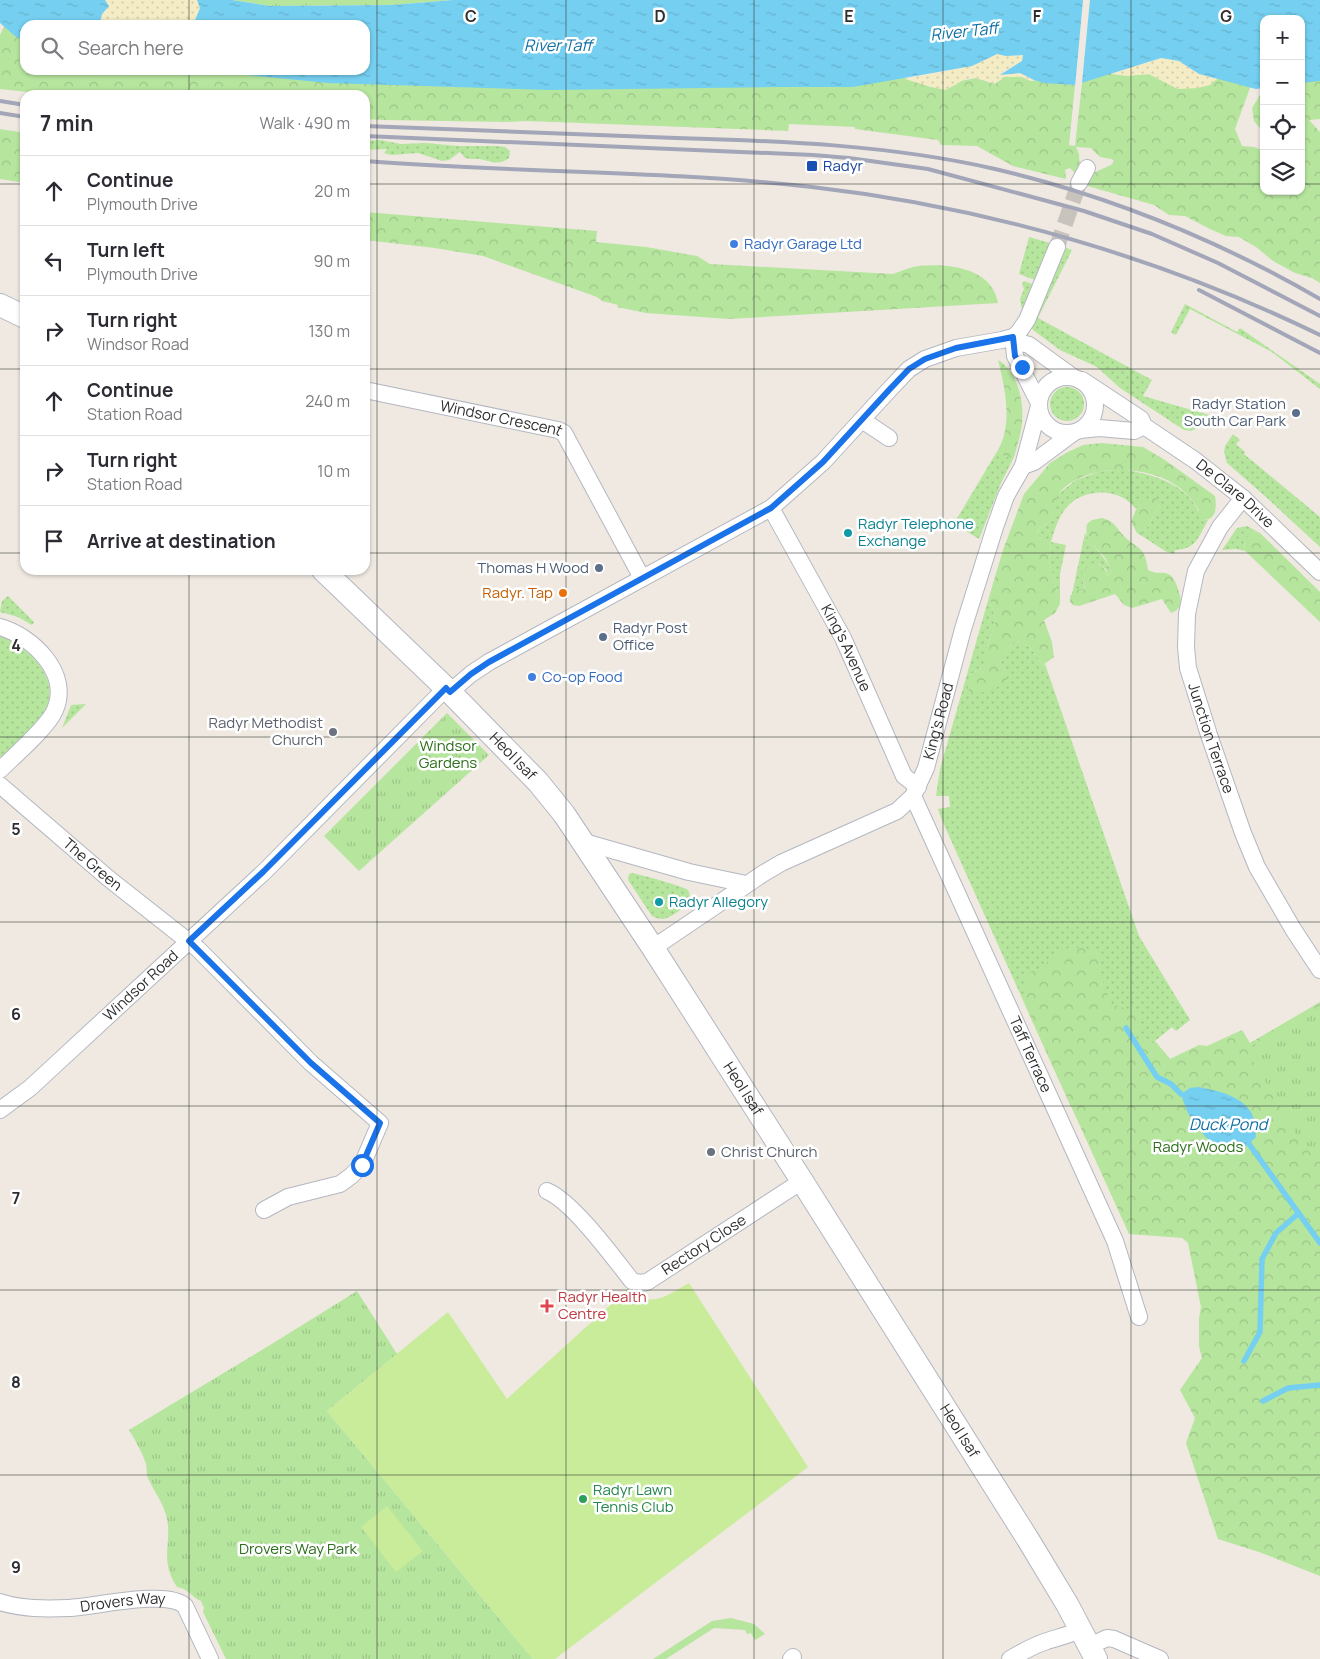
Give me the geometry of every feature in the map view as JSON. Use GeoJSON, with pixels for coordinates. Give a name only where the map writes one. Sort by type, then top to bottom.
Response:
{"type":"FeatureCollection","features":[{"type":"Feature","properties":{"kind":"main road"},"geometry":{"type":"LineString","coordinates":[[0,305],[20,315]]}},
{"type":"Feature","properties":{"kind":"main road","name":"Heol Isaf"},"geometry":{"type":"LineString","coordinates":[[328,575],[448,690],[538,782],[584,842],[802,1180],[1055,1582],[1089,1645]]}},
{"type":"Feature","properties":{"kind":"street"},"geometry":{"type":"LineString","coordinates":[[1079,183],[1087,168]]}},
{"type":"Feature","properties":{"kind":"street"},"geometry":{"type":"LineString","coordinates":[[1057,247],[1027,320],[1014,339],[1015,356],[1039,404],[1043,419],[1057,431],[1099,428],[1134,431],[1144,426]]}},
{"type":"Feature","properties":{"kind":"street","name":"De Clare Drive"},"geometry":{"type":"LineString","coordinates":[[1014,339],[1029,345],[1077,379],[1141,419],[1144,426],[1196,461],[1243,498],[1320,572]]}},
{"type":"Feature","properties":{"kind":"street","name":"Windsor Road"},"geometry":{"type":"LineString","coordinates":[[0,1110],[30,1088],[264,871],[448,690],[489,662],[771,508],[823,462],[909,369],[925,359],[956,348],[1014,339]]}},
{"type":"Feature","properties":{"kind":"street","name":"King's Road"},"geometry":{"type":"LineString","coordinates":[[652,948],[746,884],[781,863],[896,811],[915,792],[926,768],[963,629],[994,527],[1006,496],[1023,466],[1043,391],[1055,379],[1063,377],[1077,379]]}},
{"type":"Feature","properties":{"kind":"street"},"geometry":{"type":"LineString","coordinates":[[1023,466],[1034,462],[1091,420],[1095,412],[1094,394],[1089,386],[1077,379]]}},
{"type":"Feature","properties":{"kind":"street","name":"Windsor Crescent"},"geometry":{"type":"LineString","coordinates":[[370,391],[558,430],[564,433],[642,578]]}},
{"type":"Feature","properties":{"kind":"street"},"geometry":{"type":"LineString","coordinates":[[862,420],[889,438]]}},
{"type":"Feature","properties":{"kind":"street","name":"Junction Terrace"},"geometry":{"type":"LineString","coordinates":[[1243,498],[1220,527],[1196,571],[1187,614],[1186,647],[1188,668],[1212,744],[1257,867],[1293,929],[1320,970]]}},
{"type":"Feature","properties":{"kind":"street","name":"King's Avenue"},"geometry":{"type":"LineString","coordinates":[[771,508],[843,638],[904,776],[915,792]]}},
{"type":"Feature","properties":{"kind":"street"},"geometry":{"type":"LineString","coordinates":[[0,626],[19,634],[35,646],[51,665],[58,687],[58,700],[48,721],[0,770]]}},
{"type":"Feature","properties":{"kind":"street","name":"The Green"},"geometry":{"type":"LineString","coordinates":[[0,785],[108,878],[189,941],[311,1063],[380,1123],[362,1165],[351,1176],[340,1184],[288,1197],[264,1210]]}},
{"type":"Feature","properties":{"kind":"street","name":"Taff Terrace"},"geometry":{"type":"LineString","coordinates":[[915,792],[1115,1241],[1139,1317]]}},
{"type":"Feature","properties":{"kind":"street"},"geometry":{"type":"LineString","coordinates":[[584,842],[689,872],[746,884]]}},
{"type":"Feature","properties":{"kind":"street","name":"Rectory Close"},"geometry":{"type":"LineString","coordinates":[[547,1191],[563,1201],[582,1220],[632,1280],[640,1283],[647,1282],[802,1180]]}},
{"type":"Feature","properties":{"kind":"street","name":"Drovers Way"},"geometry":{"type":"LineString","coordinates":[[0,1602],[14,1606],[48,1609],[137,1600],[174,1599],[180,1601],[185,1606],[210,1659]]}},
{"type":"Feature","properties":{"kind":"street"},"geometry":{"type":"LineString","coordinates":[[1010,1659],[1048,1640],[1068,1635],[1089,1645],[1107,1638],[1114,1638],[1160,1659]]}},
{"type":"Feature","properties":{"kind":"green space"},"geometry":{"type":"Polygon","coordinates":[[[232,0],[453,0],[392,5],[270,6],[232,0]]]}},
{"type":"Feature","properties":{"kind":"green space"},"geometry":{"type":"Polygon","coordinates":[[[20,25],[20,75],[370,75],[370,70],[894,74],[931,87],[976,78],[995,84],[1003,77],[1022,77],[1031,81],[1044,79],[1061,84],[1075,85],[1069,145],[1075,146],[1082,83],[1088,76],[1102,70],[1111,74],[1149,74],[1178,89],[1217,79],[1226,72],[1251,85],[1235,129],[1242,146],[1260,149],[1260,195],[1305,195],[1305,63],[1320,57],[1320,119],[1309,120],[1320,132],[1320,283],[1312,278],[1295,273],[1273,261],[1256,247],[1239,237],[1226,236],[1185,216],[1169,215],[1154,205],[1084,185],[1093,173],[1111,165],[1114,161],[1100,157],[1091,148],[1076,147],[1079,154],[1080,172],[1075,173],[1070,168],[1065,170],[1066,179],[1013,166],[977,146],[941,145],[938,140],[855,129],[855,127],[789,124],[788,131],[527,121],[370,119],[370,90],[20,91],[0,89],[0,35],[4,27],[20,25]]]}},
{"type":"Feature","properties":{"kind":"green space"},"geometry":{"type":"Polygon","coordinates":[[[1260,95],[1260,128],[1254,121],[1252,108],[1260,95]]]}},
{"type":"Feature","properties":{"kind":"green space"},"geometry":{"type":"Polygon","coordinates":[[[0,129],[20,132],[20,182],[0,179],[0,129]]]}},
{"type":"Feature","properties":{"kind":"green space"},"geometry":{"type":"Polygon","coordinates":[[[380,140],[401,144],[426,143],[458,146],[498,146],[505,147],[510,151],[509,158],[497,163],[465,158],[460,152],[449,160],[442,161],[418,153],[391,155],[384,153],[387,149],[370,150],[370,141],[380,140]]]}},
{"type":"Feature","properties":{"kind":"green space"},"geometry":{"type":"Polygon","coordinates":[[[370,212],[597,231],[596,242],[646,247],[697,256],[710,264],[893,274],[919,266],[956,267],[968,270],[987,282],[994,291],[998,303],[729,319],[646,313],[617,307],[618,305],[602,301],[597,297],[483,256],[370,241],[370,212]]]}},
{"type":"Feature","properties":{"kind":"green space"},"geometry":{"type":"Polygon","coordinates":[[[1029,237],[1050,243],[1035,280],[1019,274],[1029,237]]]}},
{"type":"Feature","properties":{"kind":"green space"},"geometry":{"type":"Polygon","coordinates":[[[1063,247],[1072,250],[1038,318],[1152,380],[1143,396],[1209,415],[1205,425],[1191,431],[1184,430],[1120,388],[1097,367],[1060,350],[1033,330],[1031,326],[1063,247]]]}},
{"type":"Feature","properties":{"kind":"green space"},"geometry":{"type":"Polygon","coordinates":[[[1024,281],[1032,284],[1032,286],[1022,310],[1020,299],[1024,289],[1022,284],[1024,281]]]}},
{"type":"Feature","properties":{"kind":"green space"},"geometry":{"type":"Polygon","coordinates":[[[1185,304],[1237,332],[1240,328],[1320,384],[1320,389],[1272,352],[1190,309],[1176,335],[1171,332],[1185,304]]]}},
{"type":"Feature","properties":{"kind":"green space"},"geometry":{"type":"Polygon","coordinates":[[[998,360],[1005,365],[1015,379],[1021,397],[1022,423],[1014,457],[1005,457],[998,450],[1003,440],[1006,405],[998,360]]]}},
{"type":"Feature","properties":{"kind":"green space"},"geometry":{"type":"Polygon","coordinates":[[[1067,387],[1074,388],[1079,392],[1083,397],[1083,411],[1079,416],[1074,420],[1067,421],[1060,420],[1055,416],[1051,411],[1050,404],[1051,397],[1055,392],[1060,388],[1067,387]]]}},
{"type":"Feature","properties":{"kind":"green space"},"geometry":{"type":"Polygon","coordinates":[[[1233,434],[1240,440],[1236,444],[1245,452],[1244,454],[1320,517],[1320,547],[1227,463],[1224,452],[1225,446],[1233,434]]]}},
{"type":"Feature","properties":{"kind":"green space"},"geometry":{"type":"Polygon","coordinates":[[[1102,443],[1143,447],[1165,460],[1215,496],[1216,505],[1213,516],[1207,520],[1202,520],[1198,515],[1199,510],[1197,507],[1181,489],[1153,475],[1136,471],[1102,472],[1085,476],[1071,483],[1059,493],[1052,519],[1039,529],[1037,533],[1051,546],[1049,560],[1060,604],[1055,613],[1044,620],[1052,642],[1054,657],[1043,665],[1028,646],[1019,642],[1013,642],[1000,662],[1005,671],[1007,681],[994,689],[972,695],[968,689],[970,675],[981,668],[986,659],[986,650],[996,620],[989,597],[1003,550],[1024,494],[1050,463],[1083,445],[1102,443]]]}},
{"type":"Feature","properties":{"kind":"green space"},"geometry":{"type":"Polygon","coordinates":[[[998,450],[1005,457],[1014,457],[1001,483],[979,539],[966,531],[950,530],[998,450]]]}},
{"type":"Feature","properties":{"kind":"green space"},"geometry":{"type":"Polygon","coordinates":[[[1122,469],[1147,474],[1170,483],[1190,498],[1202,520],[1208,520],[1199,537],[1192,545],[1188,548],[1175,550],[1174,554],[1165,551],[1142,536],[1160,505],[1140,504],[1136,509],[1128,501],[1111,493],[1103,492],[1079,497],[1061,515],[1051,542],[1066,545],[1060,574],[1060,604],[1049,560],[1051,546],[1037,534],[1039,529],[1052,519],[1057,495],[1076,480],[1098,472],[1122,469]]]}},
{"type":"Feature","properties":{"kind":"green space"},"geometry":{"type":"Polygon","coordinates":[[[1153,496],[1159,501],[1160,505],[1142,536],[1137,533],[1131,522],[1136,509],[1141,503],[1153,496]]]}},
{"type":"Feature","properties":{"kind":"green space"},"geometry":{"type":"Polygon","coordinates":[[[1102,518],[1114,524],[1126,538],[1142,551],[1148,570],[1166,573],[1173,577],[1181,598],[1180,605],[1175,611],[1171,613],[1162,599],[1132,608],[1124,605],[1115,594],[1079,606],[1073,605],[1070,602],[1070,596],[1073,593],[1078,590],[1085,590],[1082,572],[1092,563],[1102,566],[1108,576],[1112,572],[1105,558],[1088,538],[1086,530],[1087,524],[1092,520],[1102,518]]]}},
{"type":"Feature","properties":{"kind":"green space"},"geometry":{"type":"Polygon","coordinates":[[[1247,526],[1260,533],[1253,531],[1244,543],[1245,551],[1236,549],[1222,550],[1237,528],[1247,526]]]}},
{"type":"Feature","properties":{"kind":"green space"},"geometry":{"type":"Polygon","coordinates":[[[1253,531],[1260,533],[1320,592],[1320,622],[1245,551],[1245,540],[1253,531]]]}},
{"type":"Feature","properties":{"kind":"green space"},"geometry":{"type":"Polygon","coordinates":[[[1085,533],[1112,572],[1108,576],[1106,569],[1099,564],[1083,581],[1085,590],[1072,594],[1085,533]]]}},
{"type":"Feature","properties":{"kind":"green space"},"geometry":{"type":"Polygon","coordinates":[[[8,596],[34,622],[32,625],[18,617],[0,612],[2,601],[8,596]]]}},
{"type":"Feature","properties":{"kind":"green space"},"geometry":{"type":"Polygon","coordinates":[[[989,597],[996,620],[986,650],[986,659],[981,668],[970,675],[1005,671],[1000,662],[1013,642],[1019,642],[1028,646],[1043,665],[1045,664],[1139,936],[1190,1020],[1176,1031],[1172,1027],[1155,1041],[1170,1059],[1071,1107],[938,809],[950,807],[949,796],[936,796],[940,769],[989,597]]]}},
{"type":"Feature","properties":{"kind":"green space"},"geometry":{"type":"Polygon","coordinates":[[[0,635],[23,648],[33,657],[42,668],[50,692],[48,704],[41,717],[0,759],[0,635]]]}},
{"type":"Feature","properties":{"kind":"green space"},"geometry":{"type":"Polygon","coordinates":[[[86,704],[62,728],[71,705],[86,704]]]}},
{"type":"Feature","properties":{"kind":"green space","name":"Windsor Gardens"},"geometry":{"type":"Polygon","coordinates":[[[447,713],[489,755],[359,871],[324,836],[447,713]]]}},
{"type":"Feature","properties":{"kind":"green space"},"geometry":{"type":"Polygon","coordinates":[[[632,873],[685,888],[690,895],[689,899],[682,908],[672,915],[663,919],[654,917],[628,880],[629,874],[632,873]]]}},
{"type":"Feature","properties":{"kind":"green space","name":"Radyr Woods"},"geometry":{"type":"Polygon","coordinates":[[[1070,947],[1089,949],[1100,953],[1103,980],[1112,1004],[1136,1010],[1141,1020],[1135,1037],[1142,1042],[1155,1042],[1170,1059],[1199,1045],[1207,1046],[1242,1030],[1250,1043],[1320,1002],[1320,1576],[1259,1552],[1218,1539],[1186,1443],[1195,1418],[1180,1390],[1202,1358],[1199,1346],[1201,1307],[1188,1243],[1182,1238],[1129,1234],[1026,1007],[1024,981],[1030,972],[1043,967],[1052,957],[1070,947]]]}},
{"type":"Feature","properties":{"kind":"green space"},"geometry":{"type":"Polygon","coordinates":[[[1320,1006],[1320,1158],[1302,1144],[1246,1049],[1320,1006]]]}},
{"type":"Feature","properties":{"kind":"green space","name":"Radyr Lawn Tennis Club"},"geometry":{"type":"Polygon","coordinates":[[[689,1283],[808,1467],[555,1659],[533,1659],[327,1411],[448,1312],[507,1399],[629,1288],[647,1299],[658,1299],[689,1283]]]}},
{"type":"Feature","properties":{"kind":"green space","name":"Drovers Way Park"},"geometry":{"type":"Polygon","coordinates":[[[357,1291],[397,1354],[327,1411],[533,1659],[226,1659],[203,1612],[204,1608],[201,1601],[184,1589],[177,1587],[172,1577],[167,1560],[168,1528],[166,1514],[148,1477],[146,1463],[129,1430],[357,1291]]]}},
{"type":"Feature","properties":{"kind":"green space"},"geometry":{"type":"Polygon","coordinates":[[[387,1506],[423,1551],[396,1572],[361,1527],[387,1506]]]}},
{"type":"Feature","properties":{"kind":"green space"},"geometry":{"type":"Polygon","coordinates":[[[731,1618],[754,1624],[765,1634],[755,1640],[751,1633],[747,1634],[745,1630],[714,1628],[666,1659],[653,1659],[712,1621],[731,1618]]]}},
{"type":"Feature","properties":{"kind":"sand"},"geometry":{"type":"Polygon","coordinates":[[[105,0],[197,0],[200,8],[195,20],[101,20],[102,14],[109,6],[105,0]]]}},
{"type":"Feature","properties":{"kind":"sand"},"geometry":{"type":"Polygon","coordinates":[[[997,54],[1006,56],[1023,55],[1022,61],[1001,73],[1002,75],[1020,73],[1034,80],[1031,81],[1022,77],[1003,77],[994,83],[976,78],[965,79],[946,90],[905,79],[972,66],[997,54]]]}},
{"type":"Feature","properties":{"kind":"sand"},"geometry":{"type":"Polygon","coordinates":[[[1161,58],[1179,61],[1199,74],[1217,79],[1210,85],[1178,89],[1149,74],[1127,76],[1111,74],[1161,58]]]}},
{"type":"Feature","properties":{"kind":"water"},"geometry":{"type":"Polygon","coordinates":[[[0,0],[105,0],[109,6],[102,14],[101,20],[20,20],[20,39],[0,23],[0,0]]]}},
{"type":"Feature","properties":{"kind":"water","name":"River Taff"},"geometry":{"type":"Polygon","coordinates":[[[197,0],[232,0],[270,6],[392,5],[453,0],[1320,0],[1320,81],[1305,83],[1305,15],[1260,15],[1260,88],[1256,89],[1199,74],[1179,61],[1161,58],[1075,85],[1044,83],[1020,73],[1000,75],[1022,61],[1023,55],[1006,56],[997,54],[972,66],[853,87],[550,90],[328,83],[245,75],[370,75],[370,20],[195,20],[200,8],[197,0]]]}},
{"type":"Feature","properties":{"kind":"water","name":"Duck Pond"},"geometry":{"type":"Polygon","coordinates":[[[1198,1087],[1224,1093],[1247,1107],[1252,1113],[1255,1122],[1256,1137],[1244,1148],[1233,1152],[1223,1151],[1211,1142],[1191,1118],[1181,1094],[1190,1088],[1198,1087]]]}},
{"type":"Feature","properties":{"kind":"pier"},"geometry":{"type":"Polygon","coordinates":[[[1083,0],[1090,0],[1082,85],[1075,87],[1083,0]]]}},
{"type":"Feature","properties":{"kind":"waterway"},"geometry":{"type":"LineString","coordinates":[[1126,1028],[1157,1077],[1171,1084],[1181,1094]]}},
{"type":"Feature","properties":{"kind":"waterway"},"geometry":{"type":"LineString","coordinates":[[1249,1144],[1320,1243]]}},
{"type":"Feature","properties":{"kind":"waterway"},"geometry":{"type":"LineString","coordinates":[[1244,1361],[1260,1332],[1262,1259],[1276,1233],[1299,1213]]}},
{"type":"Feature","properties":{"kind":"waterway"},"geometry":{"type":"LineString","coordinates":[[1263,1401],[1288,1388],[1320,1385]]}},
{"type":"Feature","properties":{"kind":"tunnel"},"geometry":{"type":"LineString","coordinates":[[1057,247],[1079,183]]}},
{"type":"Feature","properties":{"kind":"railway"},"geometry":{"type":"LineString","coordinates":[[0,101],[20,104]]}},
{"type":"Feature","properties":{"kind":"railway"},"geometry":{"type":"LineString","coordinates":[[0,113],[20,116]]}},
{"type":"Feature","properties":{"kind":"railway"},"geometry":{"type":"LineString","coordinates":[[370,126],[797,143],[877,149],[956,161],[1038,180],[1121,206],[1203,239],[1320,299]]}},
{"type":"Feature","properties":{"kind":"railway"},"geometry":{"type":"LineString","coordinates":[[370,136],[813,155],[928,169],[1084,211],[1152,234],[1218,263],[1320,316]]}},
{"type":"Feature","properties":{"kind":"railway"},"geometry":{"type":"LineString","coordinates":[[370,161],[477,168],[701,177],[812,187],[878,196],[1008,222],[1136,260],[1199,282],[1260,307],[1320,335]]}},
{"type":"Feature","properties":{"kind":"railway"},"geometry":{"type":"LineString","coordinates":[[1199,290],[1320,353]]}},
{"type":"Feature","properties":{"kind":"place","name":"Radyr"},"geometry":{"type":"Point","coordinates":[812,166]}},
{"type":"Feature","properties":{"kind":"place","name":"Radyr Garage Ltd"},"geometry":{"type":"Point","coordinates":[734,244]}},
{"type":"Feature","properties":{"kind":"place","name":"Radyr Station South Car Park"},"geometry":{"type":"Point","coordinates":[1296,413]}},
{"type":"Feature","properties":{"kind":"place","name":"Radyr Telephone Exchange"},"geometry":{"type":"Point","coordinates":[848,533]}},
{"type":"Feature","properties":{"kind":"place","name":"Thomas H Wood"},"geometry":{"type":"Point","coordinates":[599,568]}},
{"type":"Feature","properties":{"kind":"place","name":"Radyr. Tap"},"geometry":{"type":"Point","coordinates":[563,593]}},
{"type":"Feature","properties":{"kind":"place","name":"Radyr Post Office"},"geometry":{"type":"Point","coordinates":[603,637]}},
{"type":"Feature","properties":{"kind":"place","name":"Co-op Food"},"geometry":{"type":"Point","coordinates":[532,677]}},
{"type":"Feature","properties":{"kind":"place","name":"Radyr Methodist Church"},"geometry":{"type":"Point","coordinates":[333,732]}},
{"type":"Feature","properties":{"kind":"place","name":"Radyr Allegory"},"geometry":{"type":"Point","coordinates":[659,902]}},
{"type":"Feature","properties":{"kind":"place","name":"Christ Church"},"geometry":{"type":"Point","coordinates":[711,1152]}},
{"type":"Feature","properties":{"kind":"place","name":"Radyr Health Centre"},"geometry":{"type":"Point","coordinates":[547,1306]}},
{"type":"Feature","properties":{"kind":"place","name":"Radyr Lawn Tennis Club"},"geometry":{"type":"Point","coordinates":[583,1499]}},
{"type":"Feature","properties":{"kind":"route"},"geometry":{"type":"LineString","coordinates":[[362,1165],[380,1123],[311,1063],[189,941],[264,871],[446,688],[450,692],[489,662],[771,508],[792,491],[845,440],[909,369],[925,359],[956,348],[1013,337],[1015,356],[1022,367]]}}]}
